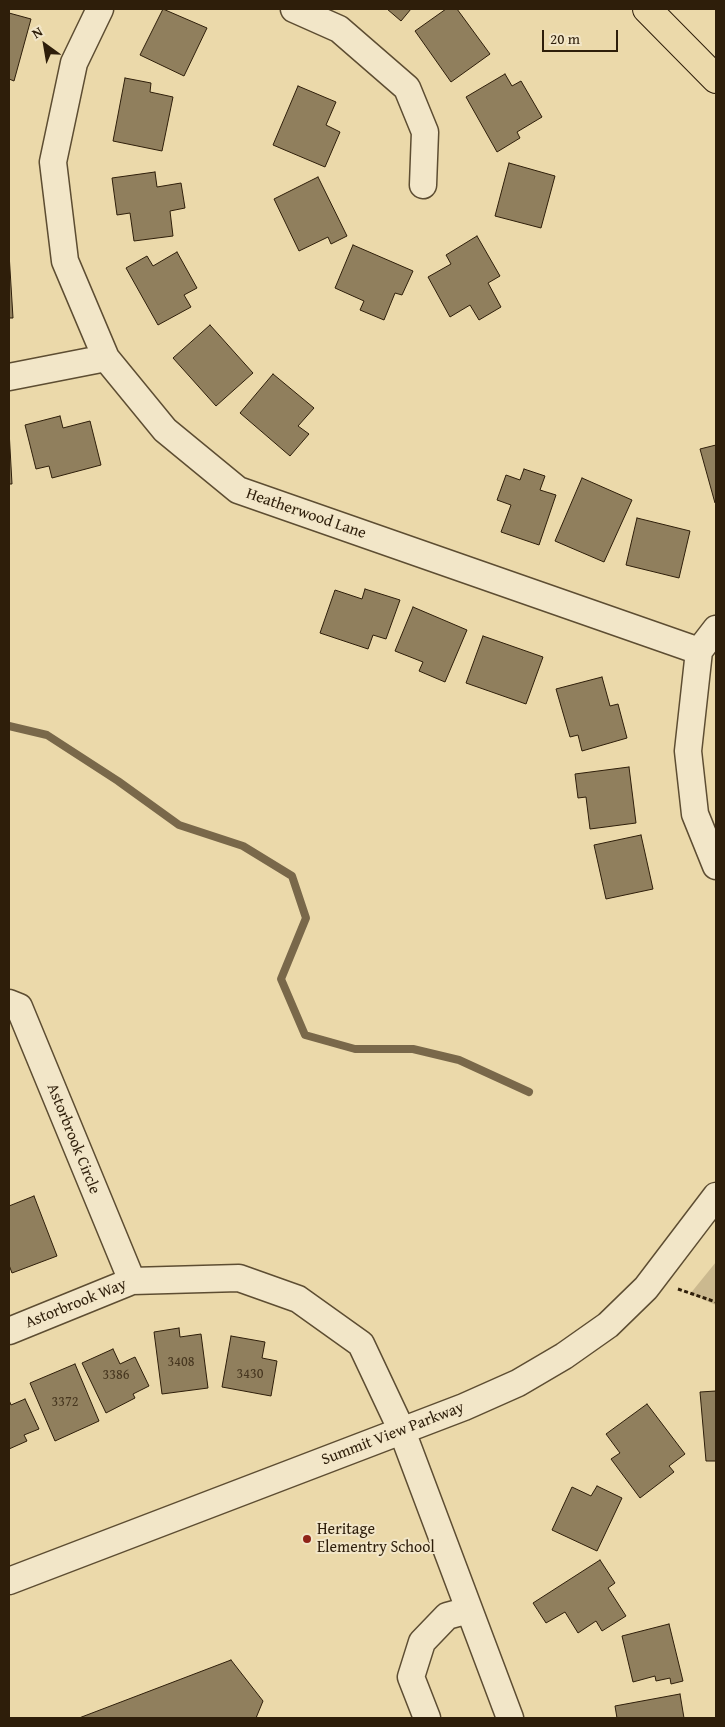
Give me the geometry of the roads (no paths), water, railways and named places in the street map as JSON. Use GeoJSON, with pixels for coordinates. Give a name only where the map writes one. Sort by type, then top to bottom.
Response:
{"type":"FeatureCollection","features":[{"type":"Feature","properties":{"kind":"main road"},"geometry":{"type":"LineString","coordinates":[[647,9],[716,79]]}},
{"type":"Feature","properties":{"kind":"street","name":"Heatherwood Lane"},"geometry":{"type":"LineString","coordinates":[[100,9],[74,63],[53,162],[65,261],[106,358],[164,430],[238,490],[699,651]]}},
{"type":"Feature","properties":{"kind":"street"},"geometry":{"type":"LineString","coordinates":[[294,9],[339,29],[407,88],[425,132],[423,185]]}},
{"type":"Feature","properties":{"kind":"street"},"geometry":{"type":"LineString","coordinates":[[9,377],[106,358]]}},
{"type":"Feature","properties":{"kind":"street"},"geometry":{"type":"LineString","coordinates":[[716,629],[699,651],[688,751],[695,814],[716,866]]}},
{"type":"Feature","properties":{"kind":"street","name":"Astorbrook Circle"},"geometry":{"type":"LineString","coordinates":[[9,1003],[20,1007],[132,1281]]}},
{"type":"Feature","properties":{"kind":"street","name":"Summit View Parkway"},"geometry":{"type":"LineString","coordinates":[[9,1581],[464,1407],[518,1383],[564,1356],[608,1325],[646,1288],[716,1196]]}},
{"type":"Feature","properties":{"kind":"street","name":"Astorbrook Way"},"geometry":{"type":"LineString","coordinates":[[9,1331],[132,1281],[239,1278],[298,1299],[361,1344],[402,1430],[510,1718]]}},
{"type":"Feature","properties":{"kind":"street"},"geometry":{"type":"LineString","coordinates":[[427,1718],[411,1677],[422,1642],[447,1616],[470,1610]]}},
{"type":"Feature","properties":{"kind":"waterway"},"geometry":{"type":"LineString","coordinates":[[9,726],[47,735],[118,781],[179,825],[243,846],[292,876],[306,918],[281,979],[305,1035],[355,1049],[413,1049],[459,1060],[529,1092]]}},
{"type":"Feature","properties":{"kind":"place","name":"Heritage Elementry School"},"geometry":{"type":"Point","coordinates":[307,1539]}}]}
